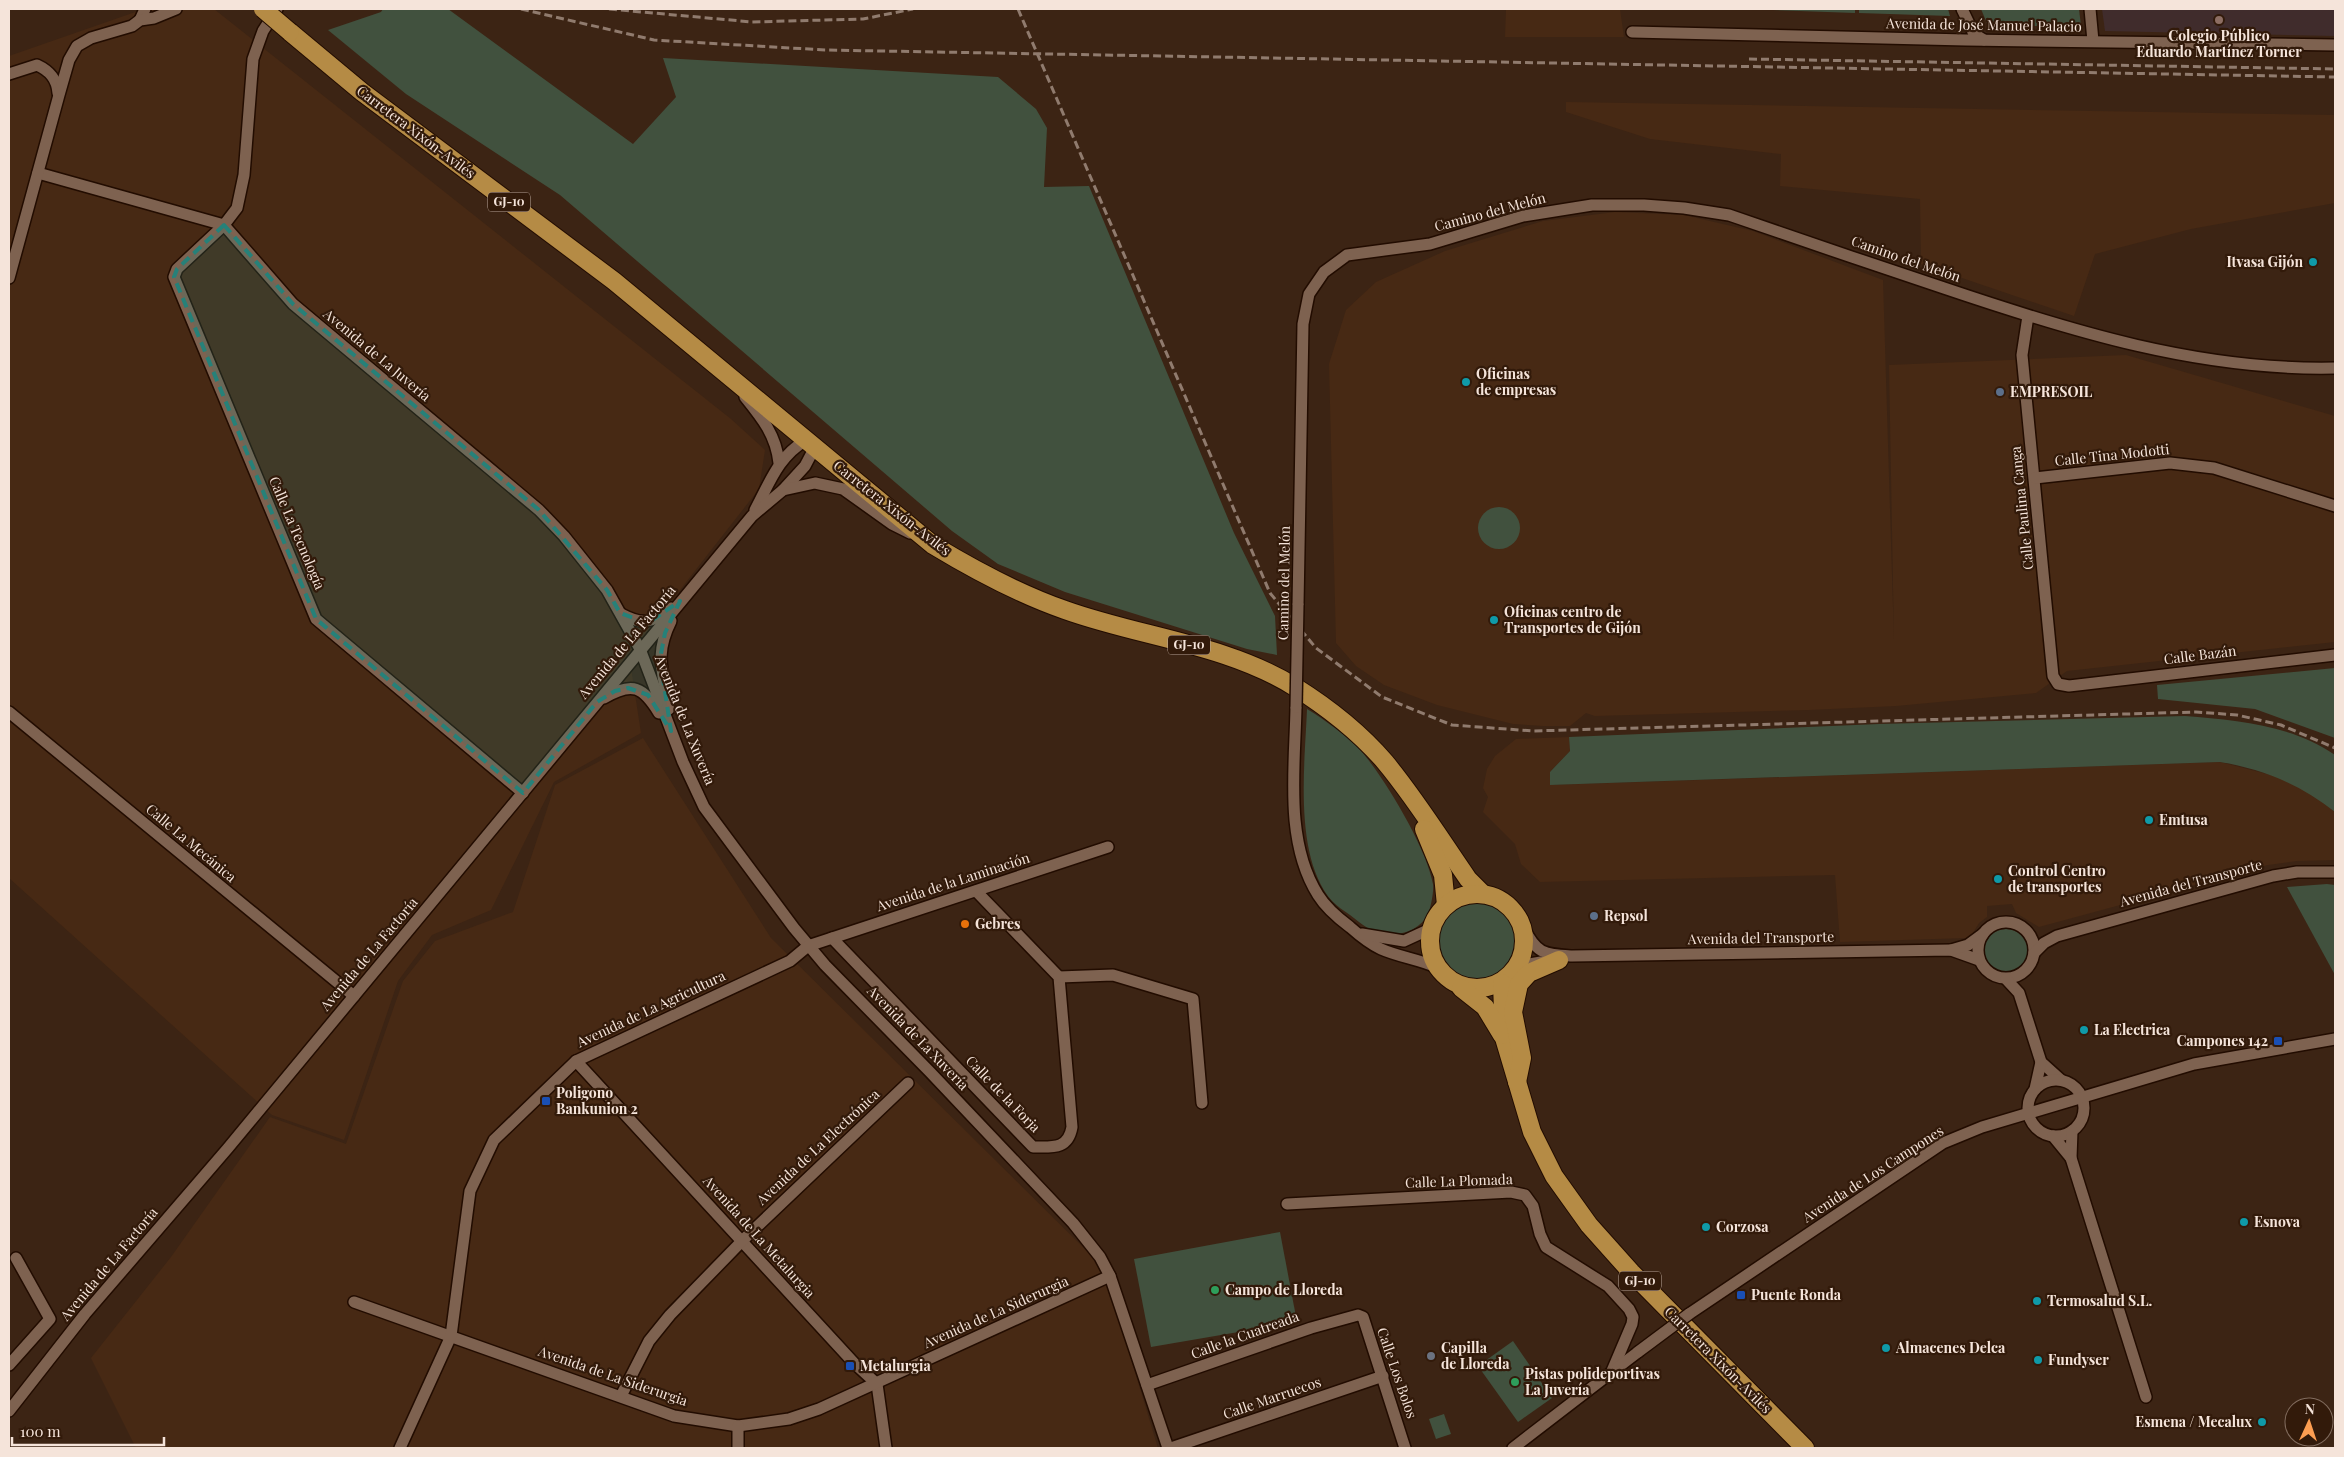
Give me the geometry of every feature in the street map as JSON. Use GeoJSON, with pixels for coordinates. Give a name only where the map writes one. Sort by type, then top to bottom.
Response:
{"type":"FeatureCollection","features":[{"type":"Feature","properties":{"kind":"highway","name":"Carretera Xixón-Avilés"},"geometry":{"type":"LineString","coordinates":[[263,9],[362,92],[614,281],[934,545],[982,575],[1066,610],[1214,652],[1294,686],[1357,734],[1385,762],[1468,879],[1483,894]]}},
{"type":"Feature","properties":{"kind":"highway","name":"Carretera Xixón-Avilés"},"geometry":{"type":"LineString","coordinates":[[1411,798],[1443,875],[1446,905]]}},
{"type":"Feature","properties":{"kind":"highway"},"geometry":{"type":"LineString","coordinates":[[1436,967],[1429,946],[1430,929],[1436,916],[1446,905],[1460,896],[1483,894]]}},
{"type":"Feature","properties":{"kind":"highway","name":"GJ-10"},"geometry":{"type":"LineString","coordinates":[[1483,894],[1497,898],[1514,912],[1523,927]]}},
{"type":"Feature","properties":{"kind":"highway"},"geometry":{"type":"LineString","coordinates":[[1459,986],[1480,990],[1502,983],[1518,966],[1523,955],[1525,940],[1523,927]]}},
{"type":"Feature","properties":{"kind":"highway"},"geometry":{"type":"LineString","coordinates":[[1517,1085],[1522,1058],[1512,1012],[1519,984],[1529,973],[1565,958]]}},
{"type":"Feature","properties":{"kind":"highway","name":"GJ-10"},"geometry":{"type":"LineString","coordinates":[[1436,967],[1459,986]]}},
{"type":"Feature","properties":{"kind":"highway","name":"Carretera Xixón-Avilés"},"geometry":{"type":"LineString","coordinates":[[1502,983],[1504,1038],[1532,1132],[1554,1176],[1589,1225],[1631,1272],[1805,1448]]}},
{"type":"Feature","properties":{"kind":"highway","name":"Carretera Xixón-Avilés"},"geometry":{"type":"LineString","coordinates":[[1459,986],[1485,1007],[1504,1038]]}},
{"type":"Feature","properties":{"kind":"street"},"geometry":{"type":"LineString","coordinates":[[9,278],[69,60],[77,46],[91,38],[132,26],[140,20],[145,9]]}},
{"type":"Feature","properties":{"kind":"street"},"geometry":{"type":"LineString","coordinates":[[140,20],[154,18],[176,9]]}},
{"type":"Feature","properties":{"kind":"street"},"geometry":{"type":"LineString","coordinates":[[38,173],[224,225],[237,208],[244,175],[253,59],[263,31],[277,9]]}},
{"type":"Feature","properties":{"kind":"street"},"geometry":{"type":"LineString","coordinates":[[1962,9],[1974,34],[1984,40]]}},
{"type":"Feature","properties":{"kind":"street"},"geometry":{"type":"LineString","coordinates":[[2090,9],[2093,42]]}},
{"type":"Feature","properties":{"kind":"street","name":"Avenida de José Manuel Palacio"},"geometry":{"type":"LineString","coordinates":[[1632,32],[2093,42],[2335,44]]}},
{"type":"Feature","properties":{"kind":"street"},"geometry":{"type":"LineString","coordinates":[[9,74],[37,65],[51,74],[57,84],[59,94]]}},
{"type":"Feature","properties":{"kind":"street","name":"Camino del Melón"},"geometry":{"type":"LineString","coordinates":[[1436,967],[1420,960],[1381,949],[1358,934],[1332,913],[1318,895],[1306,872],[1298,841],[1294,809],[1303,324],[1309,294],[1324,272],[1348,255],[1430,244],[1523,216],[1568,208],[1625,204],[1684,208],[1729,215],[2028,316],[2122,343],[2176,354],[2251,365],[2335,368]]}},
{"type":"Feature","properties":{"kind":"street","name":"Avenida de La Juvería"},"geometry":{"type":"LineString","coordinates":[[224,225],[294,304],[539,510],[564,536],[607,590],[640,649]]}},
{"type":"Feature","properties":{"kind":"street","name":"Calle La Tecnología"},"geometry":{"type":"LineString","coordinates":[[224,225],[177,269],[174,277],[316,619],[523,793]]}},
{"type":"Feature","properties":{"kind":"street","name":"Calle Paulina Canga"},"geometry":{"type":"LineString","coordinates":[[2028,316],[2022,355],[2053,676],[2058,684],[2069,686]]}},
{"type":"Feature","properties":{"kind":"street"},"geometry":{"type":"LineString","coordinates":[[726,374],[766,423],[774,438],[780,463]]}},
{"type":"Feature","properties":{"kind":"street","name":"Avenida de La Factoría"},"geometry":{"type":"LineString","coordinates":[[9,1411],[85,1314],[228,1148],[680,601],[752,516],[783,490],[805,466],[811,444],[792,449],[780,463],[752,516]]}},
{"type":"Feature","properties":{"kind":"street","name":"Calle Tina Modotti"},"geometry":{"type":"LineString","coordinates":[[2035,478],[2170,463],[2214,468],[2335,506]]}},
{"type":"Feature","properties":{"kind":"street","name":"Avenida de La Factoría"},"geometry":{"type":"LineString","coordinates":[[783,490],[815,483],[843,489],[892,524],[934,545]]}},
{"type":"Feature","properties":{"kind":"street"},"geometry":{"type":"LineString","coordinates":[[620,613],[636,622],[648,623],[680,601]]}},
{"type":"Feature","properties":{"kind":"street"},"geometry":{"type":"LineString","coordinates":[[671,731],[660,659],[665,633],[680,601]]}},
{"type":"Feature","properties":{"kind":"street","name":"Avenida de La Xuvería"},"geometry":{"type":"LineString","coordinates":[[640,649],[683,762],[704,806],[808,946],[1073,1223],[1100,1257],[1110,1276],[1169,1448]]}},
{"type":"Feature","properties":{"kind":"street","name":"Calle Bazán"},"geometry":{"type":"LineString","coordinates":[[2069,686],[2335,655]]}},
{"type":"Feature","properties":{"kind":"street"},"geometry":{"type":"LineString","coordinates":[[597,702],[615,691],[628,688],[639,690],[648,695],[671,731]]}},
{"type":"Feature","properties":{"kind":"street","name":"Calle La Mecánica"},"geometry":{"type":"LineString","coordinates":[[9,712],[354,996]]}},
{"type":"Feature","properties":{"kind":"street","name":"Avenida de la Laminación"},"geometry":{"type":"LineString","coordinates":[[808,946],[1108,847]]}},
{"type":"Feature","properties":{"kind":"street","name":"Avenida del Transporte"},"geometry":{"type":"LineString","coordinates":[[2056,936],[2273,876],[2297,872],[2335,872]]}},
{"type":"Feature","properties":{"kind":"street"},"geometry":{"type":"LineString","coordinates":[[976,890],[1059,977],[1113,975],[1193,999],[1202,1103]]}},
{"type":"Feature","properties":{"kind":"street"},"geometry":{"type":"LineString","coordinates":[[1952,950],[1968,945],[1994,925],[2009,922],[2024,928],[2029,934],[2034,953]]}},
{"type":"Feature","properties":{"kind":"street"},"geometry":{"type":"LineString","coordinates":[[1523,927],[1539,951],[1565,958]]}},
{"type":"Feature","properties":{"kind":"street"},"geometry":{"type":"LineString","coordinates":[[1358,934],[1404,941],[1430,929]]}},
{"type":"Feature","properties":{"kind":"street"},"geometry":{"type":"LineString","coordinates":[[1979,960],[1979,942],[1983,934]]}},
{"type":"Feature","properties":{"kind":"street"},"geometry":{"type":"LineString","coordinates":[[2029,934],[2056,936]]}},
{"type":"Feature","properties":{"kind":"street"},"geometry":{"type":"LineString","coordinates":[[2006,979],[2024,972],[2029,967],[2034,953],[2044,943],[2056,936]]}},
{"type":"Feature","properties":{"kind":"street","name":"Calle de la Forja"},"geometry":{"type":"LineString","coordinates":[[832,938],[1032,1147],[1051,1147],[1063,1144],[1070,1138],[1072,1128],[1059,977]]}},
{"type":"Feature","properties":{"kind":"street","name":"Avenida de La Agricultura"},"geometry":{"type":"LineString","coordinates":[[400,1448],[451,1336],[470,1191],[494,1140],[576,1061],[790,961],[808,946]]}},
{"type":"Feature","properties":{"kind":"street"},"geometry":{"type":"LineString","coordinates":[[1952,950],[1979,960],[1989,973],[2006,979],[2019,993],[2041,1062],[2035,1089]]}},
{"type":"Feature","properties":{"kind":"street","name":"Avenida del Transporte"},"geometry":{"type":"LineString","coordinates":[[1565,958],[1952,950]]}},
{"type":"Feature","properties":{"kind":"street"},"geometry":{"type":"LineString","coordinates":[[1518,966],[1565,958]]}},
{"type":"Feature","properties":{"kind":"street"},"geometry":{"type":"LineString","coordinates":[[2019,993],[2024,972]]}},
{"type":"Feature","properties":{"kind":"street","name":"Avenida de Los Campones"},"geometry":{"type":"LineString","coordinates":[[1513,1448],[1689,1314],[1943,1143],[1982,1128],[2194,1064],[2335,1039]]}},
{"type":"Feature","properties":{"kind":"street","name":"Avenida de La Metalurgia"},"geometry":{"type":"LineString","coordinates":[[576,1061],[848,1357],[877,1384]]}},
{"type":"Feature","properties":{"kind":"street"},"geometry":{"type":"LineString","coordinates":[[2041,1062],[2061,1080],[2070,1084],[2082,1098],[2083,1116],[2072,1131],[2071,1158],[2146,1397]]}},
{"type":"Feature","properties":{"kind":"street"},"geometry":{"type":"LineString","coordinates":[[2061,1080],[2043,1083],[2035,1089],[2030,1096],[2028,1114],[2037,1129],[2053,1136],[2071,1158]]}},
{"type":"Feature","properties":{"kind":"street","name":"Avenida de La Electrónica"},"geometry":{"type":"LineString","coordinates":[[621,1396],[649,1341],[670,1315],[742,1240],[908,1083]]}},
{"type":"Feature","properties":{"kind":"street"},"geometry":{"type":"LineString","coordinates":[[2053,1136],[2072,1131]]}},
{"type":"Feature","properties":{"kind":"street","name":"Calle La Plomada"},"geometry":{"type":"LineString","coordinates":[[1287,1204],[1511,1192],[1524,1195],[1532,1206],[1546,1247],[1608,1286],[1629,1309],[1633,1317],[1632,1324],[1612,1371]]}},
{"type":"Feature","properties":{"kind":"street"},"geometry":{"type":"LineString","coordinates":[[9,1365],[50,1319],[16,1258]]}},
{"type":"Feature","properties":{"kind":"street","name":"Avenida de La Siderurgia"},"geometry":{"type":"LineString","coordinates":[[354,1302],[674,1416],[738,1426],[789,1419],[820,1409],[1110,1276]]}},
{"type":"Feature","properties":{"kind":"street","name":"Calle la Cuatreada"},"geometry":{"type":"LineString","coordinates":[[1147,1385],[1354,1315]]}},
{"type":"Feature","properties":{"kind":"street","name":"Calle Los Bolos"},"geometry":{"type":"LineString","coordinates":[[1354,1315],[1362,1317],[1383,1376],[1405,1448]]}},
{"type":"Feature","properties":{"kind":"street","name":"Calle Marruecos"},"geometry":{"type":"LineString","coordinates":[[1169,1448],[1383,1376]]}},
{"type":"Feature","properties":{"kind":"street"},"geometry":{"type":"LineString","coordinates":[[877,1384],[886,1448]]}},
{"type":"Feature","properties":{"kind":"street"},"geometry":{"type":"LineString","coordinates":[[738,1426],[738,1448]]}},
{"type":"Feature","properties":{"kind":"highlighted area"},"geometry":{"type":"Polygon","coordinates":[[[224,225],[293,304],[539,510],[607,590],[620,613],[648,623],[680,601],[665,633],[660,659],[671,731],[648,695],[628,688],[615,691],[597,702],[523,793],[316,619],[179,290],[174,277],[177,269],[224,225]]]}},
{"type":"Feature","properties":{"kind":"shaded area"},"geometry":{"type":"Polygon","coordinates":[[[144,9],[214,9],[731,419],[765,450],[759,489],[629,655],[641,733],[554,782],[491,910],[432,935],[398,981],[344,1140],[272,1115],[9,878],[9,56],[144,9]]]}},
{"type":"Feature","properties":{"kind":"shaded area"},"geometry":{"type":"Polygon","coordinates":[[[1506,9],[1620,9],[1624,37],[1505,37],[1506,9]]]}},
{"type":"Feature","properties":{"kind":"shaded area","name":"Colegio Público Eduardo Martínez Torner"},"geometry":{"type":"Polygon","coordinates":[[[2102,9],[2335,9],[2335,36],[2105,31],[2102,9]]]}},
{"type":"Feature","properties":{"kind":"shaded area"},"geometry":{"type":"Polygon","coordinates":[[[1566,102],[2335,115],[2335,203],[2191,229],[2095,254],[2074,316],[1921,264],[1920,199],[1780,186],[1781,154],[1650,139],[1566,112],[1566,102]]]}},
{"type":"Feature","properties":{"kind":"shaded area"},"geometry":{"type":"Polygon","coordinates":[[[1615,212],[1684,215],[1753,231],[1883,280],[1894,641],[1889,365],[2126,355],[2335,416],[2335,642],[2067,671],[2036,693],[1896,706],[1809,710],[1595,716],[1586,713],[1570,726],[1513,724],[1437,705],[1384,685],[1356,666],[1336,643],[1329,364],[1346,310],[1376,282],[1445,251],[1543,221],[1615,212]]]}},
{"type":"Feature","properties":{"kind":"shaded area"},"geometry":{"type":"Polygon","coordinates":[[[1569,737],[1570,751],[1550,772],[1551,785],[2220,762],[2275,776],[2311,793],[2335,812],[2335,860],[2297,861],[2268,865],[2039,927],[2016,913],[2012,904],[1987,906],[1987,917],[1979,923],[1971,936],[1967,938],[1840,942],[1835,875],[1540,882],[1521,864],[1515,844],[1483,812],[1488,797],[1483,788],[1487,769],[1495,756],[1516,739],[1569,737]]]}},
{"type":"Feature","properties":{"kind":"shaded area"},"geometry":{"type":"Polygon","coordinates":[[[643,738],[771,938],[1103,1267],[1158,1448],[136,1448],[91,1358],[171,1257],[270,1117],[346,1144],[403,981],[435,941],[513,912],[555,785],[643,738]]]}},
{"type":"Feature","properties":{"kind":"green space"},"geometry":{"type":"Polygon","coordinates":[[[383,9],[448,9],[633,144],[676,97],[663,58],[998,77],[1036,109],[1047,128],[1044,187],[1089,186],[1234,533],[1275,616],[1277,655],[1247,649],[1065,592],[998,564],[952,531],[560,195],[406,94],[328,30],[381,12],[383,9]]]}},
{"type":"Feature","properties":{"kind":"green space"},"geometry":{"type":"Polygon","coordinates":[[[1743,9],[1855,9],[1855,13],[1743,9]]]}},
{"type":"Feature","properties":{"kind":"green space"},"geometry":{"type":"Polygon","coordinates":[[[1859,9],[1948,9],[1950,16],[1859,13],[1859,9]]]}},
{"type":"Feature","properties":{"kind":"green space"},"geometry":{"type":"Polygon","coordinates":[[[1981,9],[2079,9],[2081,26],[1988,26],[1981,9]]]}},
{"type":"Feature","properties":{"kind":"green space"},"geometry":{"type":"Polygon","coordinates":[[[1503,507],[1511,510],[1517,516],[1520,528],[1517,540],[1511,546],[1495,549],[1487,546],[1481,540],[1478,524],[1481,516],[1487,510],[1503,507]]]}},
{"type":"Feature","properties":{"kind":"green space"},"geometry":{"type":"Polygon","coordinates":[[[2335,668],[2335,738],[2255,709],[2158,699],[2157,685],[2335,668]]]}},
{"type":"Feature","properties":{"kind":"green space"},"geometry":{"type":"Polygon","coordinates":[[[1307,709],[1349,740],[1371,763],[1404,814],[1423,852],[1433,884],[1432,899],[1428,914],[1421,924],[1404,933],[1381,934],[1362,925],[1332,901],[1320,882],[1311,860],[1306,835],[1304,809],[1307,709]]]}},
{"type":"Feature","properties":{"kind":"green space"},"geometry":{"type":"Polygon","coordinates":[[[2185,716],[2244,722],[2263,726],[2301,737],[2335,755],[2335,812],[2295,786],[2251,769],[2220,762],[1550,785],[1550,772],[1570,751],[1569,737],[1879,724],[2185,716]]]}},
{"type":"Feature","properties":{"kind":"green space"},"geometry":{"type":"Polygon","coordinates":[[[2335,885],[2335,975],[2287,887],[2335,885]]]}},
{"type":"Feature","properties":{"kind":"green space"},"geometry":{"type":"Polygon","coordinates":[[[1469,902],[1485,902],[1506,913],[1517,934],[1517,950],[1506,971],[1485,982],[1469,982],[1455,976],[1443,964],[1437,950],[1437,934],[1443,920],[1455,908],[1469,902]]]}},
{"type":"Feature","properties":{"kind":"green space"},"geometry":{"type":"Polygon","coordinates":[[[2010,929],[2022,935],[2027,942],[2027,960],[2022,967],[2015,972],[2002,973],[1990,967],[1985,960],[1984,947],[1990,935],[1997,930],[2010,929]]]}},
{"type":"Feature","properties":{"kind":"green space","name":"Campo de Lloreda"},"geometry":{"type":"Polygon","coordinates":[[[1280,1232],[1297,1322],[1151,1347],[1134,1259],[1280,1232]]]}},
{"type":"Feature","properties":{"kind":"green space","name":"Pistas polideportivas La Juvería"},"geometry":{"type":"Polygon","coordinates":[[[1513,1341],[1552,1398],[1518,1422],[1478,1366],[1513,1341]]]}},
{"type":"Feature","properties":{"kind":"green space"},"geometry":{"type":"Polygon","coordinates":[[[1444,1414],[1451,1434],[1436,1439],[1429,1419],[1444,1414]]]}},
{"type":"Feature","properties":{"kind":"railway"},"geometry":{"type":"LineString","coordinates":[[521,9],[654,40],[825,50],[2335,77]]}},
{"type":"Feature","properties":{"kind":"railway"},"geometry":{"type":"LineString","coordinates":[[609,9],[752,22],[863,19],[913,9]]}},
{"type":"Feature","properties":{"kind":"railway"},"geometry":{"type":"LineString","coordinates":[[1018,9],[1270,593],[1316,648],[1382,697],[1452,725],[1533,731],[2196,712],[2237,715],[2281,725],[2335,748]]}},
{"type":"Feature","properties":{"kind":"railway"},"geometry":{"type":"LineString","coordinates":[[1749,59],[2335,69]]}},
{"type":"Feature","properties":{"kind":"place","name":"Colegio Público Eduardo Martínez Torner"},"geometry":{"type":"Point","coordinates":[2219,20]}},
{"type":"Feature","properties":{"kind":"place","name":"Itvasa Gijón"},"geometry":{"type":"Point","coordinates":[2313,262]}},
{"type":"Feature","properties":{"kind":"place","name":"Oficinas de empresas"},"geometry":{"type":"Point","coordinates":[1466,382]}},
{"type":"Feature","properties":{"kind":"place","name":"EMPRESOIL"},"geometry":{"type":"Point","coordinates":[2000,392]}},
{"type":"Feature","properties":{"kind":"place","name":"Oficinas centro de Transportes de Gijón"},"geometry":{"type":"Point","coordinates":[1494,620]}},
{"type":"Feature","properties":{"kind":"place","name":"Emtusa"},"geometry":{"type":"Point","coordinates":[2149,820]}},
{"type":"Feature","properties":{"kind":"place","name":"Control Centro de transportes"},"geometry":{"type":"Point","coordinates":[1998,879]}},
{"type":"Feature","properties":{"kind":"place","name":"Repsol"},"geometry":{"type":"Point","coordinates":[1594,916]}},
{"type":"Feature","properties":{"kind":"place","name":"Gebres"},"geometry":{"type":"Point","coordinates":[965,924]}},
{"type":"Feature","properties":{"kind":"place","name":"La Electrica"},"geometry":{"type":"Point","coordinates":[2084,1030]}},
{"type":"Feature","properties":{"kind":"place","name":"Campones 142"},"geometry":{"type":"Point","coordinates":[2278,1041]}},
{"type":"Feature","properties":{"kind":"place","name":"Poligono Bankunion 2"},"geometry":{"type":"Point","coordinates":[546,1101]}},
{"type":"Feature","properties":{"kind":"place","name":"Esnova"},"geometry":{"type":"Point","coordinates":[2244,1222]}},
{"type":"Feature","properties":{"kind":"place","name":"Corzosa"},"geometry":{"type":"Point","coordinates":[1706,1227]}},
{"type":"Feature","properties":{"kind":"place","name":"Campo de Lloreda"},"geometry":{"type":"Point","coordinates":[1215,1290]}},
{"type":"Feature","properties":{"kind":"place","name":"Puente Ronda"},"geometry":{"type":"Point","coordinates":[1741,1295]}},
{"type":"Feature","properties":{"kind":"place","name":"Termosalud S.L."},"geometry":{"type":"Point","coordinates":[2037,1301]}},
{"type":"Feature","properties":{"kind":"place","name":"Almacenes Delca"},"geometry":{"type":"Point","coordinates":[1886,1348]}},
{"type":"Feature","properties":{"kind":"place","name":"Capilla de Lloreda"},"geometry":{"type":"Point","coordinates":[1431,1356]}},
{"type":"Feature","properties":{"kind":"place","name":"Fundyser"},"geometry":{"type":"Point","coordinates":[2038,1360]}},
{"type":"Feature","properties":{"kind":"place","name":"Metalurgia"},"geometry":{"type":"Point","coordinates":[850,1366]}},
{"type":"Feature","properties":{"kind":"place","name":"Pistas polideportivas La Juvería"},"geometry":{"type":"Point","coordinates":[1515,1382]}},
{"type":"Feature","properties":{"kind":"place","name":"Esmena / Mecalux"},"geometry":{"type":"Point","coordinates":[2262,1422]}}]}
